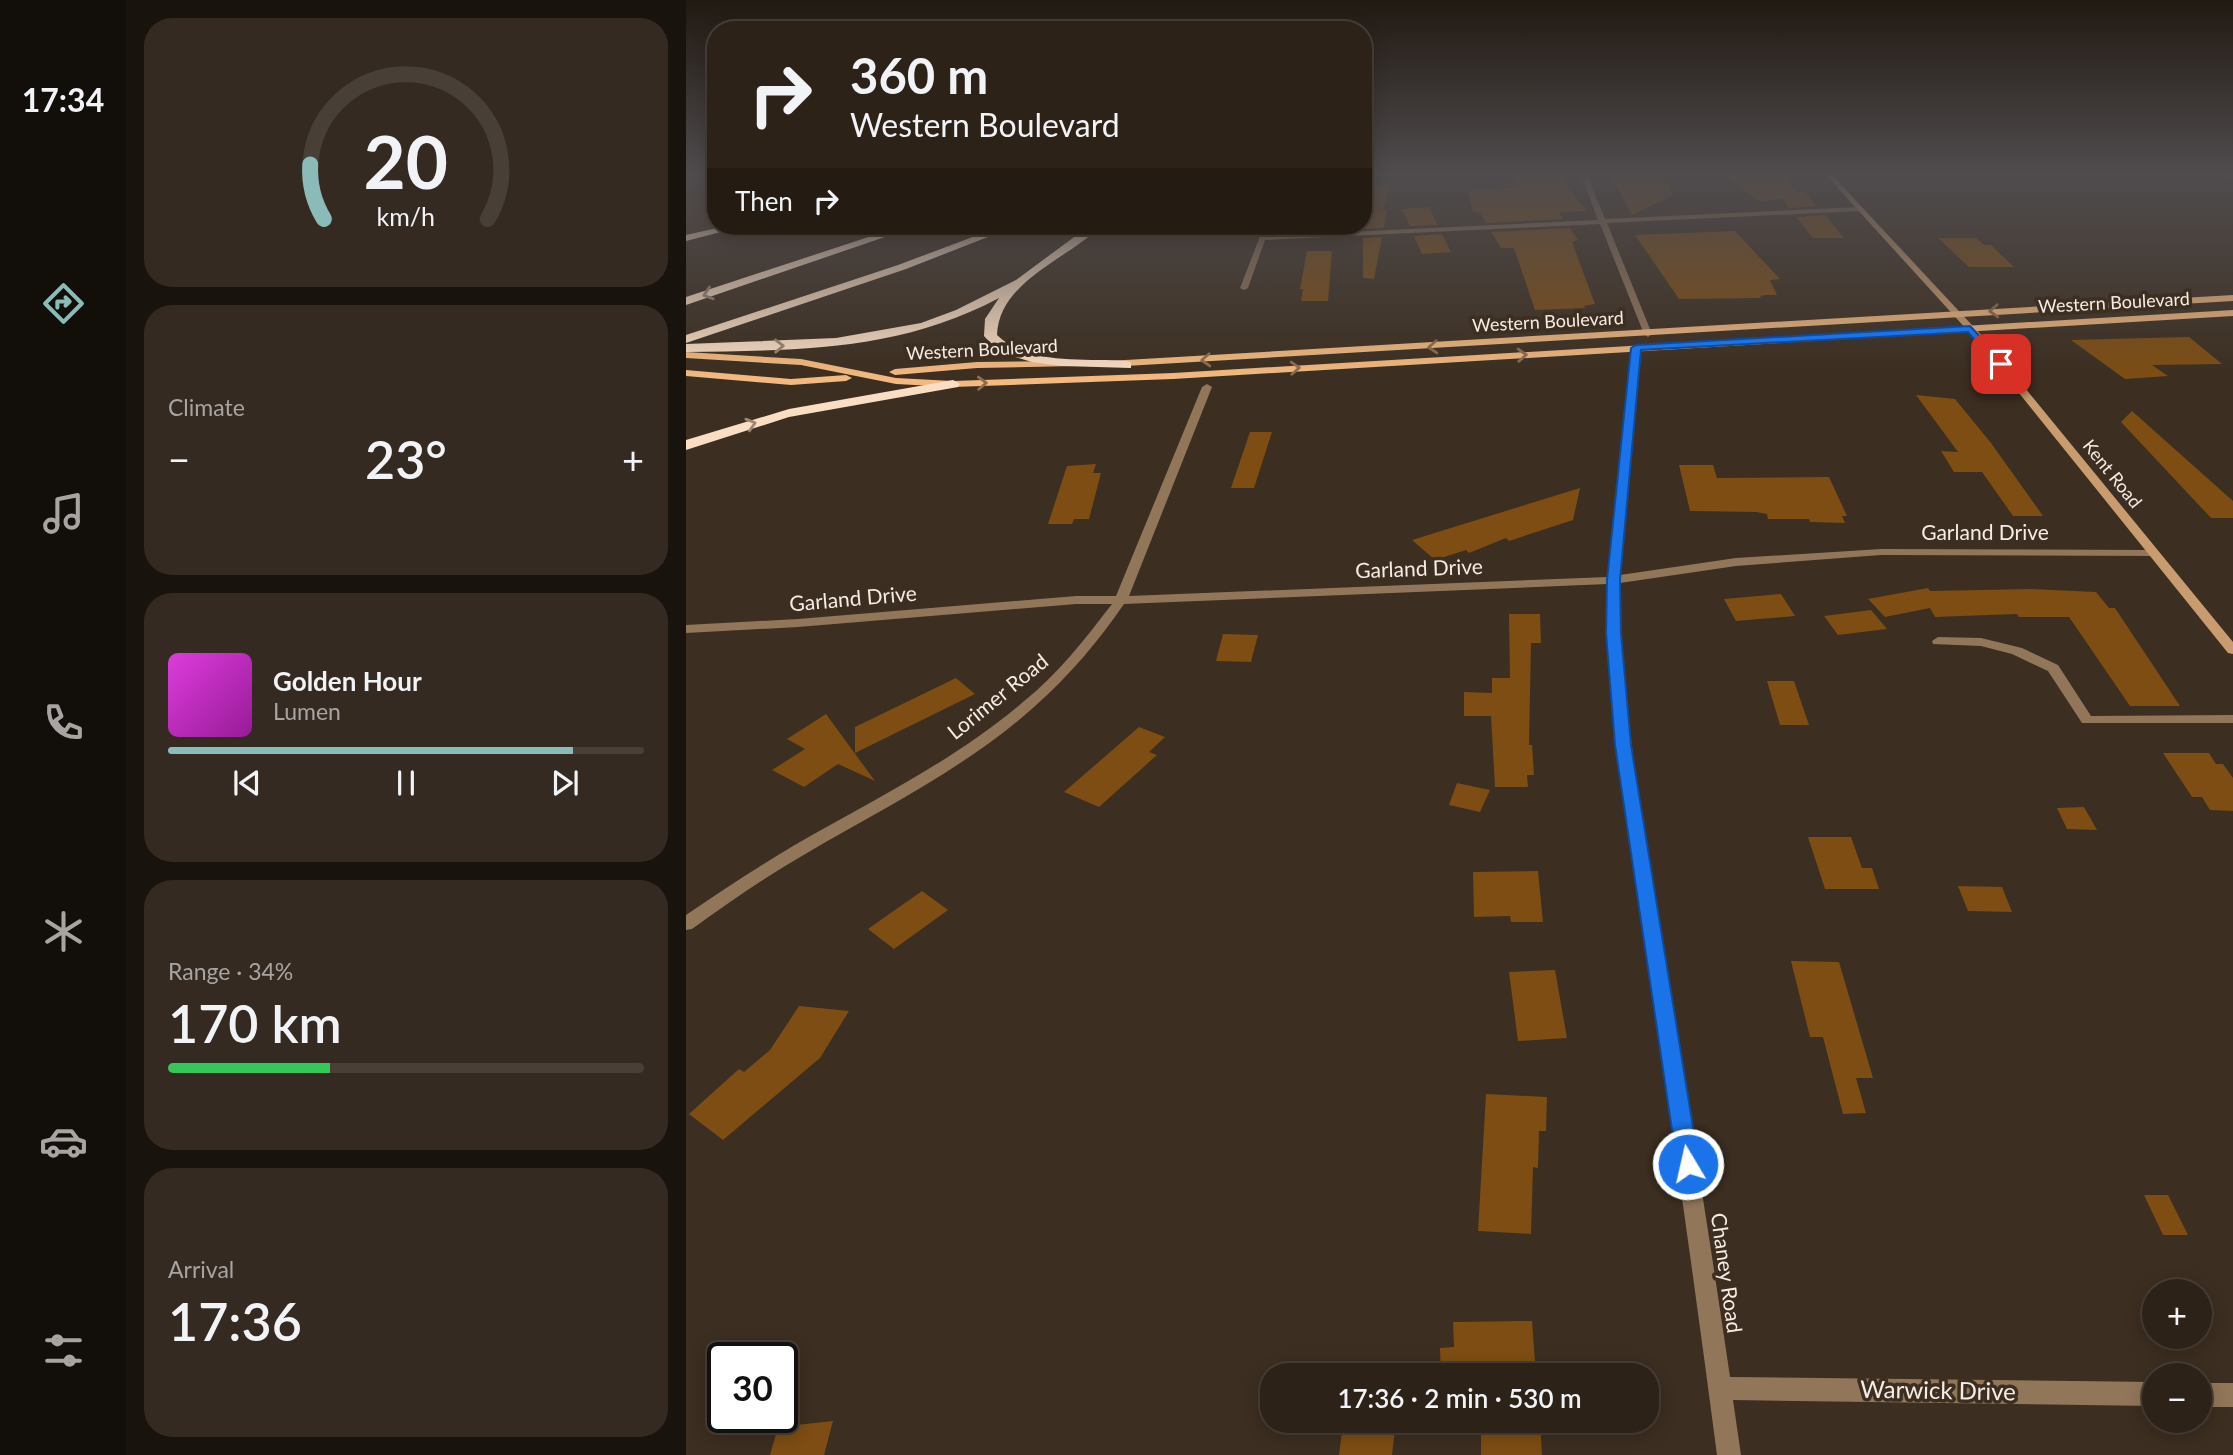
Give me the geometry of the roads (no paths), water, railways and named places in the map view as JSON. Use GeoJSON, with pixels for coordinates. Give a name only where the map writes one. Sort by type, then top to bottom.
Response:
{"type":"FeatureCollection","features":[{"type":"Feature","properties":{"kind":"highway"},"geometry":{"type":"LineString","coordinates":[[686,301],[861,243]]}},
{"type":"Feature","properties":{"kind":"highway"},"geometry":{"type":"LineString","coordinates":[[686,339],[966,243]]}},
{"type":"Feature","properties":{"kind":"highway"},"geometry":{"type":"LineString","coordinates":[[686,348],[818,345],[881,336],[926,325],[957,314],[1017,283],[1073,243]]}},
{"type":"Feature","properties":{"kind":"highway"},"geometry":{"type":"LineString","coordinates":[[1017,283],[994,311],[989,325],[992,339],[1002,348],[1050,360],[1126,365]]}},
{"type":"Feature","properties":{"kind":"highway"},"geometry":{"type":"LineString","coordinates":[[686,445],[786,413],[859,399],[916,393],[953,384]]}},
{"type":"Feature","properties":{"kind":"main road","name":"Western Boulevard"},"geometry":{"type":"LineString","coordinates":[[686,355],[801,362],[896,381],[953,384],[1187,375],[1636,348],[2233,298]]}},
{"type":"Feature","properties":{"kind":"main road","name":"Western Boulevard"},"geometry":{"type":"LineString","coordinates":[[686,373],[791,382],[976,365],[1126,365],[1648,334],[2233,313]]}},
{"type":"Feature","properties":{"kind":"street"},"geometry":{"type":"LineString","coordinates":[[1244,288],[1261,243]]}},
{"type":"Feature","properties":{"kind":"street"},"geometry":{"type":"LineString","coordinates":[[1611,243],[1648,334]]}},
{"type":"Feature","properties":{"kind":"street","name":"Kent Road"},"geometry":{"type":"LineString","coordinates":[[1891,243],[1963,321],[2233,650]]}},
{"type":"Feature","properties":{"kind":"street","name":"Chaney Road"},"geometry":{"type":"LineString","coordinates":[[1636,348],[1614,580],[1614,633],[1623,745],[1729,1455]]}},
{"type":"Feature","properties":{"kind":"street","name":"Lorimer Road"},"geometry":{"type":"LineString","coordinates":[[686,924],[757,875],[966,753],[1034,700],[1080,655],[1121,600],[1207,387]]}},
{"type":"Feature","properties":{"kind":"street","name":"Garland Drive"},"geometry":{"type":"LineString","coordinates":[[686,629],[799,623],[1076,600],[1614,580],[1736,562],[1881,552],[2154,553]]}},
{"type":"Feature","properties":{"kind":"street"},"geometry":{"type":"LineString","coordinates":[[1938,641],[1981,642],[2017,651],[2053,668],[2087,720],[2233,719]]}},
{"type":"Feature","properties":{"kind":"street","name":"Warwick Drive"},"geometry":{"type":"LineString","coordinates":[[1721,1388],[2142,1394]]}},
{"type":"Feature","properties":{"kind":"street"},"geometry":{"type":"LineString","coordinates":[[2212,1395],[2233,1395]]}}]}
